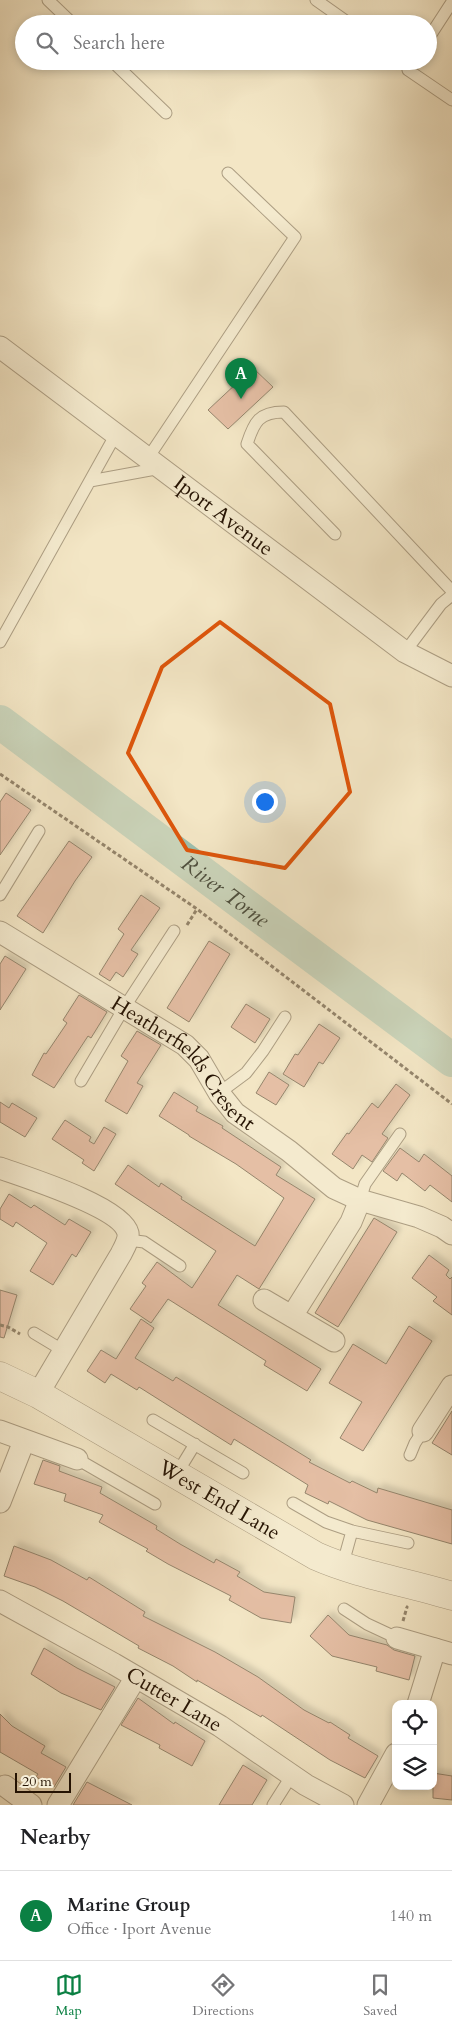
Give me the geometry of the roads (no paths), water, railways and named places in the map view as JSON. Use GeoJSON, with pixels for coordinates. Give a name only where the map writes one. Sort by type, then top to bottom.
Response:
{"type":"FeatureCollection","features":[{"type":"Feature","properties":{"kind":"street","name":"Iport Avenue"},"geometry":{"type":"LineString","coordinates":[[0,347],[405,652],[452,676]]}},
{"type":"Feature","properties":{"kind":"street","name":"Heatherfields Cresent"},"geometry":{"type":"LineString","coordinates":[[0,932],[185,1045],[199,1059],[219,1093],[236,1113],[289,1151],[334,1188],[360,1200],[419,1216],[442,1226],[452,1234]]}},
{"type":"Feature","properties":{"kind":"street"},"geometry":{"type":"LineString","coordinates":[[0,1168],[79,1197],[118,1219],[128,1231],[128,1240],[121,1254],[38,1394]]}},
{"type":"Feature","properties":{"kind":"street"},"geometry":{"type":"LineString","coordinates":[[292,1316],[352,1222],[360,1200]]}},
{"type":"Feature","properties":{"kind":"street"},"geometry":{"type":"LineString","coordinates":[[264,1300],[334,1340]]}},
{"type":"Feature","properties":{"kind":"street","name":"West End Lane"},"geometry":{"type":"LineString","coordinates":[[0,1376],[38,1394],[316,1556],[342,1567],[406,1582],[452,1596]]}},
{"type":"Feature","properties":{"kind":"street"},"geometry":{"type":"LineString","coordinates":[[423,1431],[450,1393]]}},
{"type":"Feature","properties":{"kind":"street"},"geometry":{"type":"LineString","coordinates":[[0,1431],[77,1459]]}},
{"type":"Feature","properties":{"kind":"street"},"geometry":{"type":"LineString","coordinates":[[0,1502],[24,1441]]}},
{"type":"Feature","properties":{"kind":"street","name":"Cutter Lane"},"geometry":{"type":"LineString","coordinates":[[0,1601],[220,1726],[292,1775],[344,1805]]}},
{"type":"Feature","properties":{"kind":"street"},"geometry":{"type":"LineString","coordinates":[[397,1638],[444,1651],[420,1700]]}},
{"type":"Feature","properties":{"kind":"street"},"geometry":{"type":"LineString","coordinates":[[58,1805],[136,1677]]}},
{"type":"Feature","properties":{"kind":"street"},"geometry":{"type":"LineString","coordinates":[[368,1805],[392,1761]]}},
{"type":"Feature","properties":{"kind":"street"},"geometry":{"type":"LineString","coordinates":[[2,1784],[31,1805]]}},
{"type":"Feature","properties":{"kind":"lane"},"geometry":{"type":"LineString","coordinates":[[48,0],[64,15]]}},
{"type":"Feature","properties":{"kind":"lane"},"geometry":{"type":"LineString","coordinates":[[316,0],[337,15]]}},
{"type":"Feature","properties":{"kind":"lane"},"geometry":{"type":"LineString","coordinates":[[437,25],[452,2]]}},
{"type":"Feature","properties":{"kind":"lane"},"geometry":{"type":"LineString","coordinates":[[121,70],[166,113]]}},
{"type":"Feature","properties":{"kind":"lane"},"geometry":{"type":"LineString","coordinates":[[408,70],[452,100]]}},
{"type":"Feature","properties":{"kind":"lane"},"geometry":{"type":"LineString","coordinates":[[90,481],[154,463],[295,237],[228,173]]}},
{"type":"Feature","properties":{"kind":"lane"},"geometry":{"type":"LineString","coordinates":[[335,534],[247,444],[253,424],[269,412],[284,412],[452,593],[441,604],[405,652]]}},
{"type":"Feature","properties":{"kind":"lane"},"geometry":{"type":"LineString","coordinates":[[0,642],[116,434]]}},
{"type":"Feature","properties":{"kind":"lane"},"geometry":{"type":"LineString","coordinates":[[0,895],[39,831]]}},
{"type":"Feature","properties":{"kind":"lane"},"geometry":{"type":"LineString","coordinates":[[80,1081],[174,931]]}},
{"type":"Feature","properties":{"kind":"lane"},"geometry":{"type":"LineString","coordinates":[[219,1093],[246,1073],[264,1052],[285,1017]]}},
{"type":"Feature","properties":{"kind":"lane"},"geometry":{"type":"LineString","coordinates":[[360,1200],[365,1184],[400,1134]]}},
{"type":"Feature","properties":{"kind":"lane"},"geometry":{"type":"LineString","coordinates":[[128,1240],[144,1242],[180,1266]]}},
{"type":"Feature","properties":{"kind":"lane"},"geometry":{"type":"LineString","coordinates":[[34,1332],[64,1351]]}},
{"type":"Feature","properties":{"kind":"lane"},"geometry":{"type":"LineString","coordinates":[[153,1420],[243,1473]]}},
{"type":"Feature","properties":{"kind":"lane"},"geometry":{"type":"LineString","coordinates":[[410,1455],[423,1431]]}},
{"type":"Feature","properties":{"kind":"lane"},"geometry":{"type":"LineString","coordinates":[[176,1475],[195,1444]]}},
{"type":"Feature","properties":{"kind":"lane"},"geometry":{"type":"LineString","coordinates":[[77,1459],[155,1504]]}},
{"type":"Feature","properties":{"kind":"lane"},"geometry":{"type":"LineString","coordinates":[[293,1503],[326,1522],[352,1531],[408,1543]]}},
{"type":"Feature","properties":{"kind":"lane"},"geometry":{"type":"LineString","coordinates":[[342,1567],[352,1531]]}},
{"type":"Feature","properties":{"kind":"lane"},"geometry":{"type":"LineString","coordinates":[[344,1609],[367,1624],[397,1638]]}},
{"type":"Feature","properties":{"kind":"lane"},"geometry":{"type":"LineString","coordinates":[[273,1805],[292,1775]]}},
{"type":"Feature","properties":{"kind":"waterway","name":"River Torne"},"geometry":{"type":"LineString","coordinates":[[0,722],[452,1060]]}},
{"type":"Feature","properties":{"kind":"place","name":"Marine Group"},"geometry":{"type":"Point","coordinates":[241,399]}}]}
